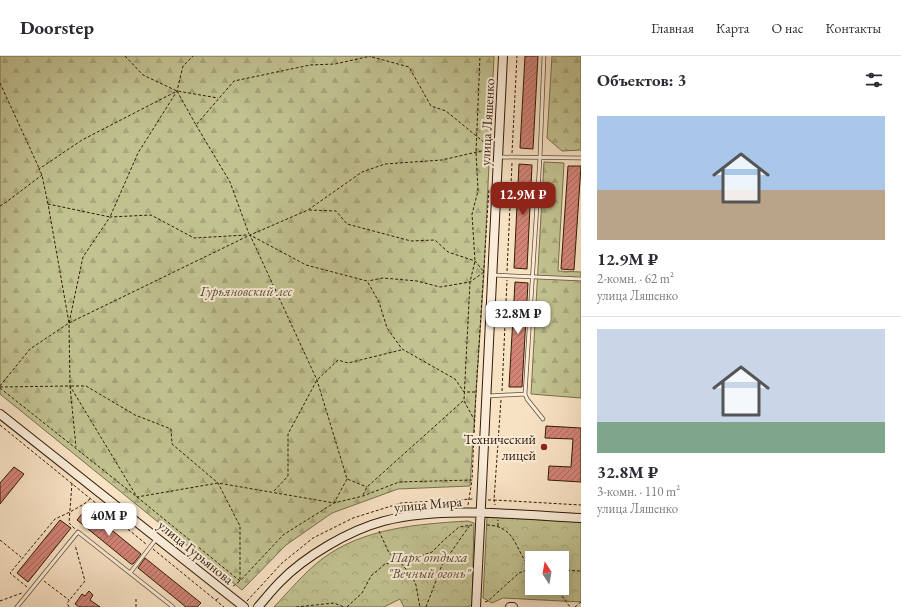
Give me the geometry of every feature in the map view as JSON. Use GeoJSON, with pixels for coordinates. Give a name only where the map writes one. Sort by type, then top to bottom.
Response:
{"type":"FeatureCollection","features":[{"type":"Feature","properties":{"kind":"main road","name":"улица Ляшенко"},"geometry":{"type":"LineString","coordinates":[[476,606],[486,397],[488,273],[498,157],[503,56]]}},
{"type":"Feature","properties":{"kind":"main road","name":"улица Гурьянова"},"geometry":{"type":"LineString","coordinates":[[0,414],[244,607]]}},
{"type":"Feature","properties":{"kind":"main road","name":"улица Мира"},"geometry":{"type":"LineString","coordinates":[[258,607],[281,581],[304,562],[328,546],[354,532],[384,521],[426,514],[480,514],[581,518]]}},
{"type":"Feature","properties":{"kind":"lane"},"geometry":{"type":"LineString","coordinates":[[543,420],[527,399],[525,394],[540,157],[544,56]]}},
{"type":"Feature","properties":{"kind":"lane"},"geometry":{"type":"LineString","coordinates":[[498,157],[581,158]]}},
{"type":"Feature","properties":{"kind":"lane"},"geometry":{"type":"LineString","coordinates":[[488,273],[581,280]]}},
{"type":"Feature","properties":{"kind":"lane"},"geometry":{"type":"LineString","coordinates":[[486,397],[525,394]]}},
{"type":"Feature","properties":{"kind":"lane"},"geometry":{"type":"LineString","coordinates":[[17,607],[78,532],[173,607]]}},
{"type":"Feature","properties":{"kind":"lane"},"geometry":{"type":"LineString","coordinates":[[130,573],[158,538]]}},
{"type":"Feature","properties":{"kind":"path"},"geometry":{"type":"LineString","coordinates":[[125,56],[143,75],[177,91],[219,98]]}},
{"type":"Feature","properties":{"kind":"path"},"geometry":{"type":"LineString","coordinates":[[69,323],[83,257],[110,217],[138,153],[177,91],[183,66],[193,56]]}},
{"type":"Feature","properties":{"kind":"path"},"geometry":{"type":"LineString","coordinates":[[196,125],[234,81],[310,65],[335,64],[370,56],[409,67],[431,106],[446,111],[476,138],[491,148]]}},
{"type":"Feature","properties":{"kind":"path"},"geometry":{"type":"LineString","coordinates":[[476,421],[464,400],[464,392],[470,282],[475,261],[472,214],[478,191],[476,138],[480,56]]}},
{"type":"Feature","properties":{"kind":"path"},"geometry":{"type":"LineString","coordinates":[[516,56],[502,395],[494,500],[581,505]]}},
{"type":"Feature","properties":{"kind":"path"},"geometry":{"type":"LineString","coordinates":[[0,83],[42,175],[69,323],[70,386],[76,448]]}},
{"type":"Feature","properties":{"kind":"path"},"geometry":{"type":"LineString","coordinates":[[177,91],[230,182],[250,234],[316,380],[347,478],[334,503]]}},
{"type":"Feature","properties":{"kind":"path"},"geometry":{"type":"LineString","coordinates":[[39,169],[82,140],[177,91]]}},
{"type":"Feature","properties":{"kind":"path"},"geometry":{"type":"LineString","coordinates":[[491,141],[491,148]]}},
{"type":"Feature","properties":{"kind":"path"},"geometry":{"type":"LineString","coordinates":[[0,387],[30,349],[69,323],[250,234],[308,210],[362,172],[385,164],[442,160],[491,148]]}},
{"type":"Feature","properties":{"kind":"path"},"geometry":{"type":"LineString","coordinates":[[0,206],[42,175]]}},
{"type":"Feature","properties":{"kind":"path"},"geometry":{"type":"LineString","coordinates":[[468,499],[472,480],[476,421],[476,392],[488,273],[489,187]]}},
{"type":"Feature","properties":{"kind":"path"},"geometry":{"type":"LineString","coordinates":[[48,204],[110,217],[151,215],[194,238],[250,234],[306,265],[367,281],[383,278],[417,281],[440,287],[470,282],[488,273]]}},
{"type":"Feature","properties":{"kind":"path"},"geometry":{"type":"LineString","coordinates":[[308,210],[336,211],[347,224],[411,241],[435,240],[448,252],[475,261],[488,273]]}},
{"type":"Feature","properties":{"kind":"path"},"geometry":{"type":"LineString","coordinates":[[367,281],[379,302],[387,328],[402,349],[455,379],[464,392]]}},
{"type":"Feature","properties":{"kind":"path"},"geometry":{"type":"LineString","coordinates":[[274,492],[288,476],[288,434],[316,380],[338,360],[348,363],[402,349]]}},
{"type":"Feature","properties":{"kind":"path"},"geometry":{"type":"LineString","coordinates":[[70,386],[138,497]]}},
{"type":"Feature","properties":{"kind":"path"},"geometry":{"type":"LineString","coordinates":[[0,387],[86,386],[135,415],[171,428],[172,444],[218,483],[240,526],[240,581]]}},
{"type":"Feature","properties":{"kind":"path"},"geometry":{"type":"LineString","coordinates":[[0,387],[138,497],[240,581]]}},
{"type":"Feature","properties":{"kind":"path"},"geometry":{"type":"LineString","coordinates":[[464,392],[476,392]]}},
{"type":"Feature","properties":{"kind":"path"},"geometry":{"type":"LineString","coordinates":[[363,496],[367,487],[464,400]]}},
{"type":"Feature","properties":{"kind":"path"},"geometry":{"type":"LineString","coordinates":[[0,425],[224,607]]}},
{"type":"Feature","properties":{"kind":"path"},"geometry":{"type":"LineString","coordinates":[[347,478],[367,487]]}},
{"type":"Feature","properties":{"kind":"path"},"geometry":{"type":"LineString","coordinates":[[216,600],[240,581],[283,535],[334,503],[363,496],[399,482],[472,480]]}},
{"type":"Feature","properties":{"kind":"path"},"geometry":{"type":"LineString","coordinates":[[72,483],[69,523],[78,532]]}},
{"type":"Feature","properties":{"kind":"path"},"geometry":{"type":"LineString","coordinates":[[138,497],[218,483],[334,503]]}},
{"type":"Feature","properties":{"kind":"path"},"geometry":{"type":"LineString","coordinates":[[31,590],[10,573],[55,519],[84,504],[91,498]]}},
{"type":"Feature","properties":{"kind":"path"},"geometry":{"type":"LineString","coordinates":[[347,607],[362,593],[371,576],[385,564],[412,559],[432,552],[459,527],[470,524],[442,565],[426,607]]}},
{"type":"Feature","properties":{"kind":"path"},"geometry":{"type":"LineString","coordinates":[[498,526],[508,532],[525,559]]}},
{"type":"Feature","properties":{"kind":"path"},"geometry":{"type":"LineString","coordinates":[[378,528],[389,553],[399,561],[412,576],[416,585],[420,607]]}},
{"type":"Feature","properties":{"kind":"path"},"geometry":{"type":"LineString","coordinates":[[69,607],[67,603],[85,581],[73,539]]}},
{"type":"Feature","properties":{"kind":"path"},"geometry":{"type":"LineString","coordinates":[[0,540],[22,558]]}},
{"type":"Feature","properties":{"kind":"path"},"geometry":{"type":"LineString","coordinates":[[476,606],[488,601],[519,572],[525,570]]}},
{"type":"Feature","properties":{"kind":"path"},"geometry":{"type":"LineString","coordinates":[[569,570],[581,571]]}},
{"type":"Feature","properties":{"kind":"path"},"geometry":{"type":"LineString","coordinates":[[40,578],[69,600]]}},
{"type":"Feature","properties":{"kind":"path"},"geometry":{"type":"LineString","coordinates":[[0,601],[31,590]]}},
{"type":"Feature","properties":{"kind":"path"},"geometry":{"type":"LineString","coordinates":[[561,595],[570,607]]}},
{"type":"Feature","properties":{"kind":"path"},"geometry":{"type":"LineString","coordinates":[[136,599],[136,607]]}},
{"type":"Feature","properties":{"kind":"path"},"geometry":{"type":"LineString","coordinates":[[575,607],[581,602]]}},
{"type":"Feature","properties":{"kind":"path"},"geometry":{"type":"LineString","coordinates":[[296,607],[334,603],[344,607]]}},
{"type":"Feature","properties":{"kind":"green space","name":"Гурьяновский лес"},"geometry":{"type":"Polygon","coordinates":[[[0,56],[494,56],[484,272],[470,486],[398,489],[332,513],[286,545],[242,590],[0,394],[0,56]]]}},
{"type":"Feature","properties":{"kind":"green space"},"geometry":{"type":"Polygon","coordinates":[[[552,56],[581,56],[581,150],[562,151],[547,138],[552,56]]]}},
{"type":"Feature","properties":{"kind":"green space"},"geometry":{"type":"Polygon","coordinates":[[[544,162],[564,163],[558,271],[581,272],[581,398],[531,394],[544,162]]]}},
{"type":"Feature","properties":{"kind":"green space"},"geometry":{"type":"Polygon","coordinates":[[[487,517],[581,522],[581,602],[503,598],[492,603],[483,598],[487,517]]]}},
{"type":"Feature","properties":{"kind":"green space","name":"Парк отдыха \"Вечный огонь\""},"geometry":{"type":"Polygon","coordinates":[[[468,521],[474,523],[472,605],[467,607],[404,607],[400,599],[384,607],[274,607],[315,564],[355,540],[373,534],[411,526],[468,521]]]}},
{"type":"Feature","properties":{"kind":"building"},"geometry":{"type":"Polygon","coordinates":[[[525,56],[538,56],[533,149],[520,148],[525,56]]]}},
{"type":"Feature","properties":{"kind":"building"},"geometry":{"type":"Polygon","coordinates":[[[519,164],[532,165],[527,269],[514,268],[519,164]]]}},
{"type":"Feature","properties":{"kind":"building"},"geometry":{"type":"Polygon","coordinates":[[[568,166],[581,166],[574,270],[561,269],[568,166]]]}},
{"type":"Feature","properties":{"kind":"building"},"geometry":{"type":"Polygon","coordinates":[[[515,282],[528,283],[522,387],[509,387],[515,282]]]}},
{"type":"Feature","properties":{"kind":"building"},"geometry":{"type":"Polygon","coordinates":[[[546,426],[581,428],[581,482],[548,480],[549,466],[571,467],[573,439],[545,438],[546,426]]]}},
{"type":"Feature","properties":{"kind":"building"},"geometry":{"type":"Polygon","coordinates":[[[14,467],[24,474],[0,504],[0,483],[14,467]]]}},
{"type":"Feature","properties":{"kind":"building"},"geometry":{"type":"Polygon","coordinates":[[[86,509],[141,554],[133,564],[131,564],[77,520],[86,509]]]}},
{"type":"Feature","properties":{"kind":"building"},"geometry":{"type":"Polygon","coordinates":[[[60,520],[71,528],[28,582],[17,573],[60,520]]]}},
{"type":"Feature","properties":{"kind":"building"},"geometry":{"type":"Polygon","coordinates":[[[145,558],[201,603],[197,607],[186,607],[138,568],[145,558]]]}},
{"type":"Feature","properties":{"kind":"building"},"geometry":{"type":"Polygon","coordinates":[[[89,591],[93,595],[90,600],[100,607],[79,607],[75,604],[82,594],[85,596],[89,591]]]}},
{"type":"Feature","properties":{"kind":"place","name":"Технический лицей"},"geometry":{"type":"Point","coordinates":[544,447]}}]}
